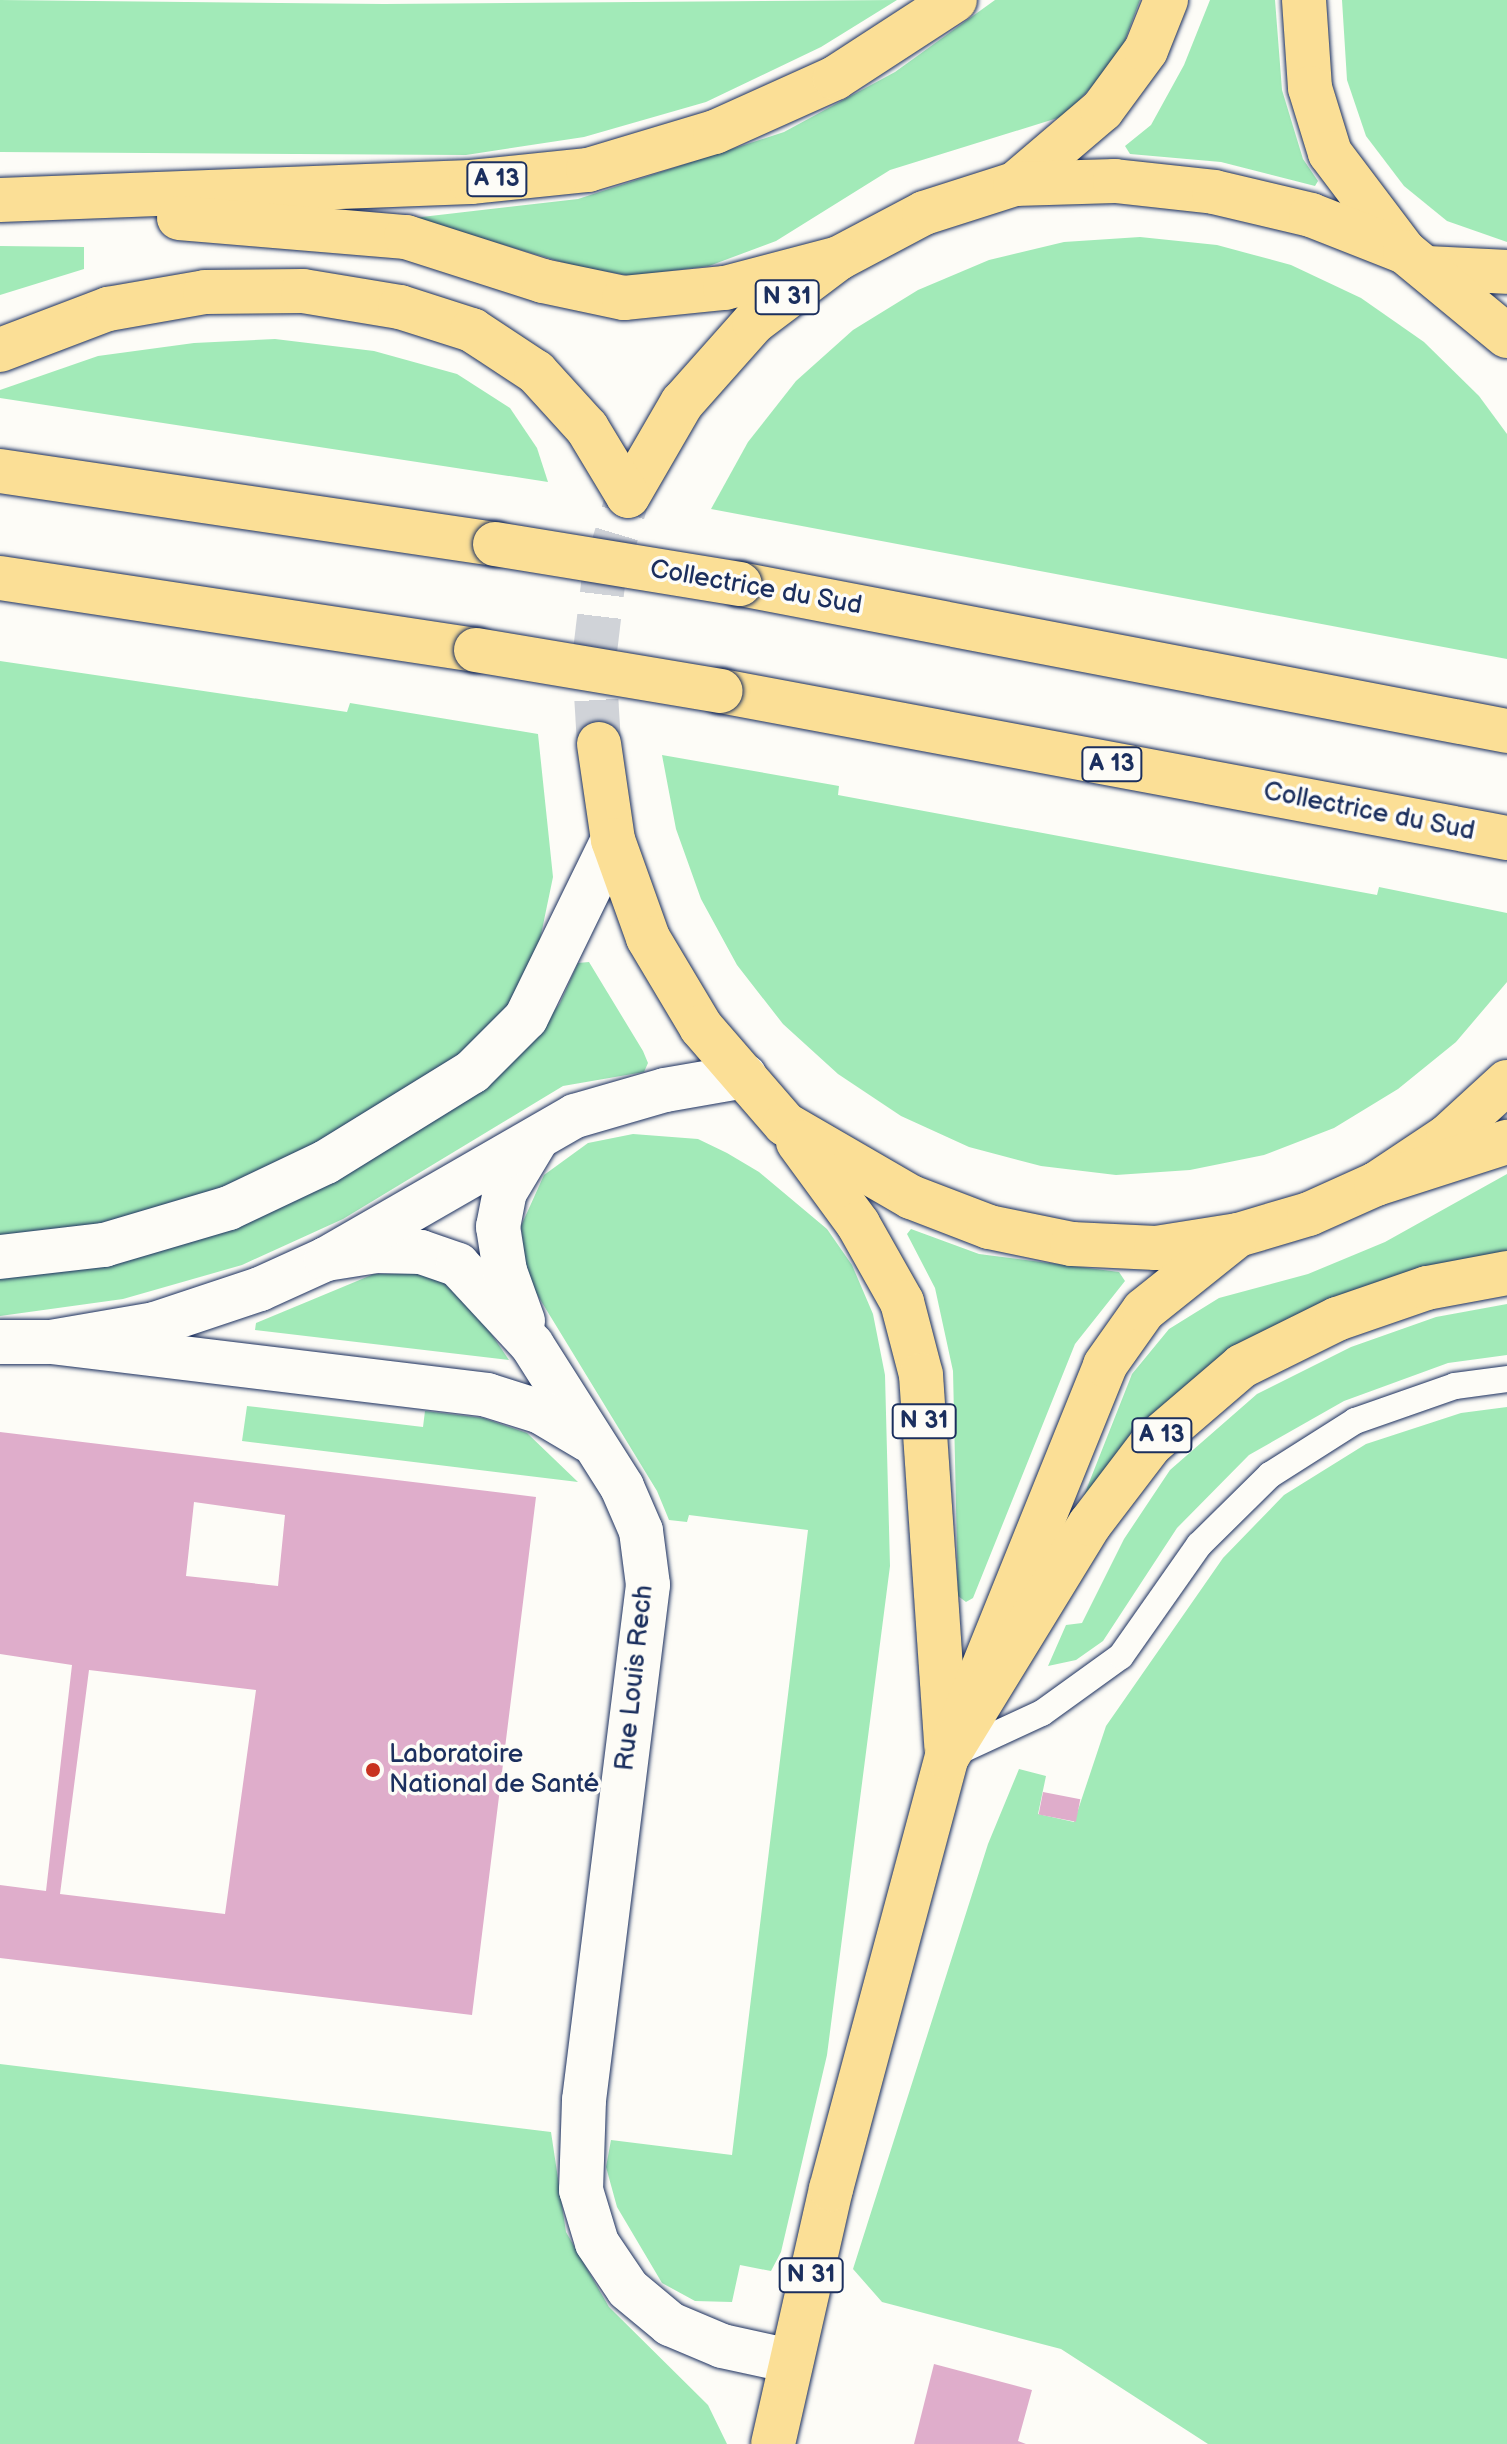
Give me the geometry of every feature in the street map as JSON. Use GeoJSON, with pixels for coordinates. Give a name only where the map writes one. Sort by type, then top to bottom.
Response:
{"type":"FeatureCollection","features":[{"type":"Feature","properties":{"kind":"main road","name":"A 13"},"geometry":{"type":"LineString","coordinates":[[0,200],[471,182],[588,170],[715,132],[835,78],[955,0]]}},
{"type":"Feature","properties":{"kind":"main road","name":"N 31"},"geometry":{"type":"LineString","coordinates":[[1015,184],[1102,110],[1146,50],[1166,0]]}},
{"type":"Feature","properties":{"kind":"main road","name":"N 31"},"geometry":{"type":"LineString","coordinates":[[1304,0],[1310,88],[1330,153],[1417,260],[1507,336]]}},
{"type":"Feature","properties":{"kind":"main road","name":"N 31"},"geometry":{"type":"LineString","coordinates":[[0,350],[108,309],[205,292],[303,291],[400,307],[472,330],[536,372],[587,428],[628,496],[693,391],[754,322],[839,258],[924,213],[1015,184],[1115,181],[1214,192],[1311,215],[1417,260]]}},
{"type":"Feature","properties":{"kind":"main road"},"geometry":{"type":"LineString","coordinates":[[0,207],[309,226],[406,237],[543,281],[624,298],[725,288],[839,258]]}},
{"type":"Feature","properties":{"kind":"main road"},"geometry":{"type":"LineString","coordinates":[[1417,260],[1507,272]]}},
{"type":"Feature","properties":{"kind":"main road","name":"Collectrice du Sud"},"geometry":{"type":"LineString","coordinates":[[0,471],[495,544],[740,584],[1507,731]]}},
{"type":"Feature","properties":{"kind":"main road","name":"Collectrice du Sud"},"geometry":{"type":"LineString","coordinates":[[0,578],[476,650],[721,691],[1505,838]]}},
{"type":"Feature","properties":{"kind":"main road","name":"N 31"},"geometry":{"type":"LineString","coordinates":[[599,744],[613,840],[648,938],[701,1027],[785,1124],[858,1224],[902,1302],[921,1375],[947,1757]]}},
{"type":"Feature","properties":{"kind":"main road","name":"N 31"},"geometry":{"type":"LineString","coordinates":[[785,1124],[911,1197],[989,1227],[1072,1244],[1156,1248],[1238,1235],[1309,1214],[1376,1184],[1448,1136],[1507,1082]]}},
{"type":"Feature","properties":{"kind":"main road"},"geometry":{"type":"LineString","coordinates":[[1376,1184],[1507,1142]]}},
{"type":"Feature","properties":{"kind":"main road","name":"N 31"},"geometry":{"type":"LineString","coordinates":[[773,2444],[831,2189],[947,1757],[1105,1365],[1144,1310],[1238,1235]]}},
{"type":"Feature","properties":{"kind":"main road","name":"A 13"},"geometry":{"type":"LineString","coordinates":[[947,1757],[1090,1524],[1151,1444],[1207,1395],[1242,1366],[1337,1319],[1427,1288],[1507,1273]]}},
{"type":"Feature","properties":{"kind":"street"},"geometry":{"type":"LineString","coordinates":[[0,1257],[104,1245],[229,1208],[326,1162],[472,1072],[526,1018],[613,840]]}},
{"type":"Feature","properties":{"kind":"street"},"geometry":{"type":"LineString","coordinates":[[51,1342],[155,1324],[260,1289],[326,1259],[575,1116],[665,1090],[745,1076]]}},
{"type":"Feature","properties":{"kind":"street"},"geometry":{"type":"LineString","coordinates":[[532,1345],[505,1271],[498,1227],[505,1192],[541,1133]]}},
{"type":"Feature","properties":{"kind":"street"},"geometry":{"type":"LineString","coordinates":[[326,1259],[376,1251],[421,1252],[458,1265],[532,1345],[595,1444]]}},
{"type":"Feature","properties":{"kind":"street","name":"Rue Louis Rech"},"geometry":{"type":"LineString","coordinates":[[0,1342],[51,1342],[487,1395],[541,1412],[595,1444],[622,1487],[641,1531],[648,1585],[584,2100],[581,2190],[597,2243],[628,2289],[670,2324],[722,2346],[791,2361]]}},
{"type":"Feature","properties":{"kind":"lane"},"geometry":{"type":"LineString","coordinates":[[947,1757],[1042,1713],[1121,1656],[1199,1545],[1270,1475],[1355,1421],[1455,1386],[1507,1379]]}},
{"type":"Feature","properties":{"kind":"green space"},"geometry":{"type":"Polygon","coordinates":[[[0,0],[384,4],[897,0],[821,47],[706,102],[584,137],[466,155],[0,152],[0,0]]]}},
{"type":"Feature","properties":{"kind":"green space"},"geometry":{"type":"Polygon","coordinates":[[[995,0],[1140,0],[1118,59],[1064,116],[890,170],[776,241],[709,266],[631,276],[575,266],[413,218],[578,199],[784,132],[895,72],[995,0]]]}},
{"type":"Feature","properties":{"kind":"green space"},"geometry":{"type":"Polygon","coordinates":[[[1210,0],[1275,0],[1282,90],[1303,159],[1318,181],[1315,186],[1221,162],[1130,154],[1125,146],[1151,125],[1184,65],[1210,0]]]}},
{"type":"Feature","properties":{"kind":"green space"},"geometry":{"type":"Polygon","coordinates":[[[1342,0],[1507,0],[1507,242],[1447,221],[1404,186],[1366,136],[1347,80],[1342,0]]]}},
{"type":"Feature","properties":{"kind":"green space"},"geometry":{"type":"Polygon","coordinates":[[[1140,237],[1217,245],[1291,265],[1361,298],[1424,342],[1479,396],[1507,434],[1507,659],[711,509],[748,442],[796,381],[853,330],[918,290],[989,260],[1064,242],[1140,237]]]}},
{"type":"Feature","properties":{"kind":"green space"},"geometry":{"type":"Polygon","coordinates":[[[0,246],[84,247],[84,269],[0,295],[0,246]]]}},
{"type":"Feature","properties":{"kind":"green space"},"geometry":{"type":"Polygon","coordinates":[[[275,339],[374,351],[457,374],[510,408],[537,448],[548,482],[0,398],[0,390],[98,356],[194,343],[275,339]]]}},
{"type":"Feature","properties":{"kind":"green space"},"geometry":{"type":"Polygon","coordinates":[[[0,661],[347,712],[350,703],[538,734],[553,877],[537,954],[508,1007],[459,1056],[316,1145],[222,1190],[99,1226],[0,1239],[0,661]]]}},
{"type":"Feature","properties":{"kind":"green space"},"geometry":{"type":"Polygon","coordinates":[[[662,755],[839,786],[838,795],[1377,895],[1379,887],[1507,913],[1507,982],[1456,1042],[1398,1089],[1334,1128],[1264,1155],[1190,1170],[1116,1175],[1041,1166],[969,1147],[901,1116],[838,1074],[783,1024],[737,965],[701,899],[676,829],[662,755]]]}},
{"type":"Feature","properties":{"kind":"green space"},"geometry":{"type":"Polygon","coordinates":[[[589,962],[643,1051],[648,1063],[644,1072],[563,1086],[343,1219],[242,1265],[123,1299],[0,1316],[0,1278],[108,1263],[536,1035],[560,1003],[578,963],[589,962]]]}},
{"type":"Feature","properties":{"kind":"green space"},"geometry":{"type":"Polygon","coordinates":[[[633,1134],[698,1139],[727,1153],[759,1172],[827,1229],[852,1265],[873,1314],[885,1375],[890,1566],[827,2055],[781,2252],[771,2271],[740,2265],[732,2302],[695,2301],[662,2283],[617,2207],[606,2167],[611,2140],[732,2155],[808,1530],[689,1515],[687,1522],[669,1520],[657,1491],[527,1278],[521,1226],[544,1175],[588,1143],[633,1134]]]}},
{"type":"Feature","properties":{"kind":"green space"},"geometry":{"type":"Polygon","coordinates":[[[1507,1174],[1507,1253],[1326,1302],[1079,1508],[1132,1374],[1169,1329],[1219,1298],[1308,1274],[1385,1242],[1507,1174]]]}},
{"type":"Feature","properties":{"kind":"green space"},"geometry":{"type":"Polygon","coordinates":[[[911,1229],[979,1254],[1119,1272],[1125,1281],[1075,1344],[973,1598],[966,1602],[958,1596],[953,1371],[935,1288],[907,1234],[911,1229]]]}},
{"type":"Feature","properties":{"kind":"green space"},"geometry":{"type":"Polygon","coordinates":[[[415,1273],[445,1283],[469,1301],[509,1360],[255,1330],[256,1323],[374,1274],[415,1273]]]}},
{"type":"Feature","properties":{"kind":"green space"},"geometry":{"type":"Polygon","coordinates":[[[1507,1304],[1507,1355],[1448,1363],[1344,1401],[1249,1455],[1177,1528],[1103,1641],[1076,1660],[1048,1666],[1066,1625],[1082,1623],[1124,1539],[1170,1470],[1257,1394],[1351,1347],[1436,1317],[1507,1304]]]}},
{"type":"Feature","properties":{"kind":"green space"},"geometry":{"type":"Polygon","coordinates":[[[247,1406],[423,1427],[425,1411],[483,1418],[527,1433],[578,1482],[242,1441],[247,1406]]]}},
{"type":"Feature","properties":{"kind":"green space"},"geometry":{"type":"Polygon","coordinates":[[[1507,1407],[1507,2444],[1208,2444],[1061,2349],[882,2302],[853,2269],[988,1844],[1019,1769],[1046,1776],[1038,1814],[1074,1822],[1106,1726],[1223,1558],[1284,1495],[1366,1444],[1461,1413],[1507,1407]]]}},
{"type":"Feature","properties":{"kind":"green space"},"geometry":{"type":"Polygon","coordinates":[[[0,2064],[551,2132],[566,2232],[609,2307],[708,2405],[727,2444],[0,2444],[0,2064]]]}},
{"type":"Feature","properties":{"kind":"building","name":"Laboratoire National de Santé"},"geometry":{"type":"Polygon","coordinates":[[[0,1432],[536,1497],[472,2015],[0,1958],[0,1885],[46,1891],[72,1665],[0,1654],[0,1432]],[[194,1502],[186,1576],[278,1586],[285,1515],[194,1502]],[[89,1670],[60,1894],[225,1914],[256,1690],[89,1670]]]}},
{"type":"Feature","properties":{"kind":"building"},"geometry":{"type":"Polygon","coordinates":[[[1043,1792],[1080,1799],[1076,1822],[1039,1815],[1043,1792]]]}},
{"type":"Feature","properties":{"kind":"building"},"geometry":{"type":"Polygon","coordinates":[[[934,2364],[1032,2390],[1018,2441],[1026,2444],[914,2444],[934,2364]]]}},
{"type":"Feature","properties":{"kind":"tunnel"},"geometry":{"type":"LineString","coordinates":[[599,744],[594,660],[604,576],[628,496]]}},
{"type":"Feature","properties":{"kind":"place","name":"Laboratoire National de Santé"},"geometry":{"type":"Point","coordinates":[373,1770]}}]}
